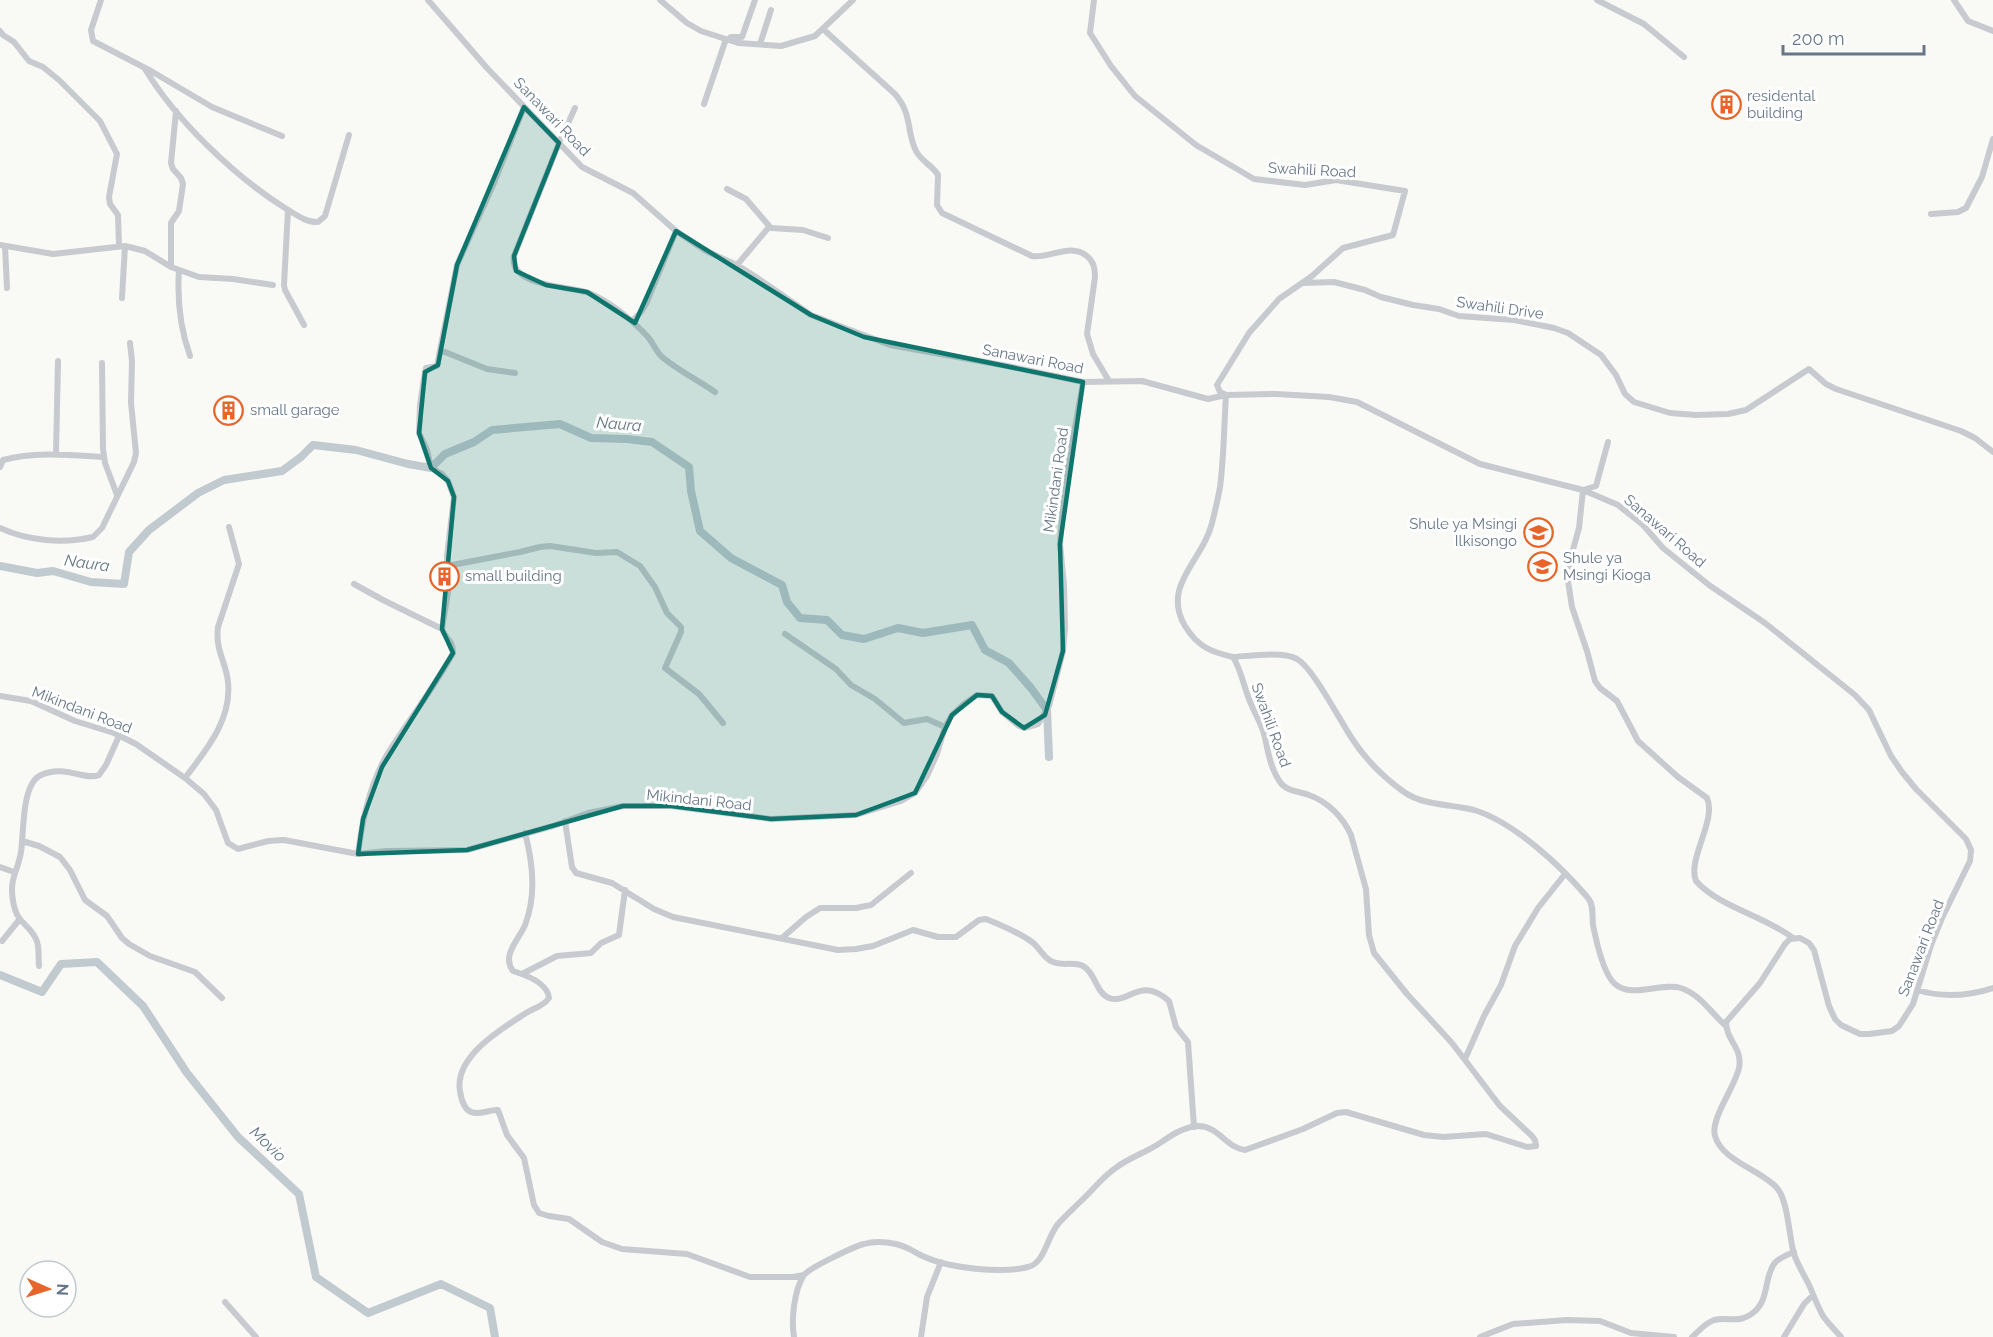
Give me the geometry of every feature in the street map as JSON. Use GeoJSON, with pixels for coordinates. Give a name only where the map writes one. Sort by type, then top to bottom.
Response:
{"type":"FeatureCollection","features":[{"type":"Feature","properties":{"kind":"street"},"geometry":{"type":"LineString","coordinates":[[101,0],[91,30],[93,41],[213,107],[282,136]]}},
{"type":"Feature","properties":{"kind":"street","name":"Sanawari Road"},"geometry":{"type":"LineString","coordinates":[[428,0],[524,107],[582,167],[633,193],[676,231],[706,251],[737,265],[811,315],[890,345],[1083,382],[1142,381],[1208,399],[1226,395],[1276,394],[1329,397],[1357,402],[1480,464],[1583,490],[1618,505],[1643,525],[1663,548],[1709,585],[1757,617],[1855,695],[1869,710],[1891,756],[1902,772],[1966,839],[1971,850],[1970,861],[1942,918],[1917,990],[1904,1019],[1892,1031],[1869,1034],[1850,1030],[1835,1019],[1825,994],[1814,950],[1806,940],[1793,938]]}},
{"type":"Feature","properties":{"kind":"street"},"geometry":{"type":"LineString","coordinates":[[660,0],[687,23],[701,31],[738,43],[781,46],[815,36],[853,0]]}},
{"type":"Feature","properties":{"kind":"street"},"geometry":{"type":"LineString","coordinates":[[727,39],[742,37],[755,0]]}},
{"type":"Feature","properties":{"kind":"street","name":"Swahili Road"},"geometry":{"type":"LineString","coordinates":[[1094,0],[1090,33],[1111,66],[1135,96],[1196,145],[1254,178],[1305,185],[1336,180],[1405,191],[1393,235],[1343,248],[1279,300],[1249,333],[1217,385],[1220,392],[1226,395],[1220,488],[1209,537],[1184,576],[1177,598],[1181,619],[1189,633],[1210,651],[1233,657],[1263,731],[1269,759],[1280,782],[1288,789],[1310,795],[1326,804],[1343,820],[1352,835],[1366,889],[1370,945],[1374,953],[1465,1059],[1500,1106],[1532,1136],[1536,1146],[1527,1147],[1486,1134],[1443,1137],[1424,1135],[1346,1112],[1337,1113],[1303,1130],[1245,1150],[1238,1149],[1211,1128],[1194,1126]]}},
{"type":"Feature","properties":{"kind":"street"},"geometry":{"type":"LineString","coordinates":[[1597,0],[1644,24],[1684,57]]}},
{"type":"Feature","properties":{"kind":"street"},"geometry":{"type":"LineString","coordinates":[[1954,0],[1968,21],[1993,32]]}},
{"type":"Feature","properties":{"kind":"street"},"geometry":{"type":"LineString","coordinates":[[760,45],[771,10]]}},
{"type":"Feature","properties":{"kind":"street"},"geometry":{"type":"LineString","coordinates":[[823,29],[895,94],[903,105],[909,118],[916,150],[938,175],[937,205],[942,213],[1032,256],[1044,256],[1070,250],[1081,252],[1090,259],[1095,270],[1095,277],[1087,334],[1090,348],[1109,381]]}},
{"type":"Feature","properties":{"kind":"street"},"geometry":{"type":"LineString","coordinates":[[0,31],[14,42],[29,61],[59,80],[100,121],[117,154],[109,202],[118,215],[122,246],[122,298]]}},
{"type":"Feature","properties":{"kind":"street"},"geometry":{"type":"LineString","coordinates":[[704,104],[727,39]]}},
{"type":"Feature","properties":{"kind":"street"},"geometry":{"type":"LineString","coordinates":[[145,69],[159,90],[197,135],[229,165],[259,190],[288,210],[311,222],[322,220],[330,203],[349,135]]}},
{"type":"Feature","properties":{"kind":"street"},"geometry":{"type":"LineString","coordinates":[[442,629],[448,592],[447,547],[454,497],[448,481],[442,474],[431,468],[427,450],[419,433],[425,372],[426,368],[437,366],[457,265],[494,183],[524,107]]}},
{"type":"Feature","properties":{"kind":"street"},"geometry":{"type":"LineString","coordinates":[[575,108],[514,256],[515,268],[519,273],[546,285],[587,292],[620,310],[650,340],[663,357],[716,392]]}},
{"type":"Feature","properties":{"kind":"street"},"geometry":{"type":"LineString","coordinates":[[171,267],[171,223],[179,211],[183,184],[171,163],[176,110]]}},
{"type":"Feature","properties":{"kind":"street"},"geometry":{"type":"LineString","coordinates":[[1931,214],[1958,212],[1966,208],[1982,177],[1993,139]]}},
{"type":"Feature","properties":{"kind":"street"},"geometry":{"type":"LineString","coordinates":[[727,189],[746,199],[769,227],[804,230],[828,238]]}},
{"type":"Feature","properties":{"kind":"street"},"geometry":{"type":"LineString","coordinates":[[288,210],[284,285],[304,325]]}},
{"type":"Feature","properties":{"kind":"street"},"geometry":{"type":"LineString","coordinates":[[737,265],[769,227]]}},
{"type":"Feature","properties":{"kind":"street"},"geometry":{"type":"LineString","coordinates":[[632,321],[646,304],[676,231]]}},
{"type":"Feature","properties":{"kind":"street"},"geometry":{"type":"LineString","coordinates":[[7,288],[2,245],[53,254],[122,246],[145,251],[171,267],[209,279],[233,279],[273,285]]}},
{"type":"Feature","properties":{"kind":"street"},"geometry":{"type":"LineString","coordinates":[[179,270],[179,308],[184,339],[190,356]]}},
{"type":"Feature","properties":{"kind":"street","name":"Swahili Drive"},"geometry":{"type":"LineString","coordinates":[[1301,283],[1334,282],[1390,300],[1439,309],[1459,316],[1515,320],[1568,333],[1601,355],[1616,375],[1624,394],[1634,402],[1653,409],[1696,415],[1728,414],[1746,410],[1809,369],[1831,387],[1961,431],[1975,438],[1993,452]]}},
{"type":"Feature","properties":{"kind":"street"},"geometry":{"type":"LineString","coordinates":[[0,528],[26,537],[64,541],[93,537],[102,528],[132,469],[136,453],[131,404],[130,343]]}},
{"type":"Feature","properties":{"kind":"street"},"geometry":{"type":"LineString","coordinates":[[440,350],[487,369],[515,373]]}},
{"type":"Feature","properties":{"kind":"street"},"geometry":{"type":"LineString","coordinates":[[56,454],[58,361]]}},
{"type":"Feature","properties":{"kind":"street"},"geometry":{"type":"LineString","coordinates":[[102,363],[104,457],[117,495]]}},
{"type":"Feature","properties":{"kind":"street","name":"Mikindani Road"},"geometry":{"type":"LineString","coordinates":[[0,696],[31,701],[75,721],[136,744],[185,778],[210,800],[228,843],[238,849],[268,841],[284,840],[358,854],[386,851],[467,850],[588,813],[623,806],[645,805],[704,809],[771,819],[856,815],[901,801],[915,793],[927,776],[937,754],[945,727],[958,710],[977,695],[992,696],[1002,712],[1012,722],[1024,728],[1038,724],[1049,706],[1058,675],[1064,640],[1064,585],[1060,544],[1064,490],[1083,382]]}},
{"type":"Feature","properties":{"kind":"street"},"geometry":{"type":"LineString","coordinates":[[1608,442],[1596,486],[1583,490],[1579,528],[1569,564],[1568,581],[1572,607],[1595,681],[1600,688],[1617,701],[1638,741],[1678,777],[1707,798],[1709,807],[1705,832],[1694,868],[1696,881],[1725,901],[1777,926],[1793,938],[1785,944],[1755,988],[1726,1022],[1727,1032],[1738,1049],[1740,1060],[1736,1081],[1716,1123],[1715,1138],[1722,1149],[1777,1188],[1785,1206],[1794,1252],[1826,1319],[1841,1337]]}},
{"type":"Feature","properties":{"kind":"street"},"geometry":{"type":"LineString","coordinates":[[0,467],[2,460],[9,458],[56,454],[104,457]]}},
{"type":"Feature","properties":{"kind":"street"},"geometry":{"type":"LineString","coordinates":[[185,778],[220,727],[228,695],[228,683],[218,651],[217,635],[239,564],[229,526]]}},
{"type":"Feature","properties":{"kind":"street"},"geometry":{"type":"LineString","coordinates":[[447,566],[535,547],[550,546],[596,553],[621,553],[640,566],[655,587],[667,613],[681,627],[681,632],[665,668],[699,694],[723,723]]}},
{"type":"Feature","properties":{"kind":"street"},"geometry":{"type":"LineString","coordinates":[[354,584],[442,629],[450,640],[453,653],[381,767],[363,819],[358,854]]}},
{"type":"Feature","properties":{"kind":"street"},"geometry":{"type":"LineString","coordinates":[[785,634],[836,669],[855,688],[875,699],[904,723],[927,719],[945,727]]}},
{"type":"Feature","properties":{"kind":"street"},"geometry":{"type":"LineString","coordinates":[[1233,657],[1284,656],[1296,659],[1307,667],[1351,737],[1384,777],[1409,795],[1474,810],[1501,821],[1538,849],[1565,874],[1592,903],[1593,925],[1600,952],[1607,971],[1616,985],[1630,990],[1669,987],[1684,989],[1705,1003],[1726,1026]]}},
{"type":"Feature","properties":{"kind":"street"},"geometry":{"type":"LineString","coordinates":[[39,966],[35,938],[19,920],[13,899],[14,872],[21,854],[25,812],[34,779],[60,770],[91,777],[99,775],[119,736]]}},
{"type":"Feature","properties":{"kind":"street"},"geometry":{"type":"LineString","coordinates":[[525,833],[532,861],[532,899],[525,926],[508,958],[513,971],[542,986],[549,992],[549,998],[544,1004],[511,1023],[477,1049],[463,1069],[459,1081],[464,1103],[471,1112],[498,1110],[507,1135],[524,1158],[536,1210],[543,1215],[575,1221],[602,1242],[622,1249],[687,1254],[750,1277],[804,1275],[814,1267],[861,1244],[871,1242],[896,1244],[941,1262],[977,1269],[1029,1267],[1041,1258],[1048,1238],[1059,1223],[1108,1174],[1171,1135],[1194,1126],[1188,1042],[1176,1027],[1169,1001],[1156,992],[1143,990],[1117,999],[1108,998],[1084,967],[1078,964],[1058,964],[1050,961],[1027,939],[986,919],[979,920],[956,937],[939,938],[913,930],[873,946],[855,950],[830,949],[666,914],[607,881],[576,873],[572,867],[565,821]]}},
{"type":"Feature","properties":{"kind":"street"},"geometry":{"type":"LineString","coordinates":[[22,842],[39,846],[60,857],[70,870],[85,900],[107,916],[129,944],[150,956],[195,972],[222,998]]}},
{"type":"Feature","properties":{"kind":"street"},"geometry":{"type":"LineString","coordinates":[[0,867],[14,872]]}},
{"type":"Feature","properties":{"kind":"street"},"geometry":{"type":"LineString","coordinates":[[782,938],[806,917],[820,909],[871,905],[911,873]]}},
{"type":"Feature","properties":{"kind":"street"},"geometry":{"type":"LineString","coordinates":[[1465,1059],[1484,1016],[1502,985],[1515,946],[1538,908],[1565,874]]}},
{"type":"Feature","properties":{"kind":"street"},"geometry":{"type":"LineString","coordinates":[[522,974],[557,956],[591,953],[601,943],[619,935],[625,890]]}},
{"type":"Feature","properties":{"kind":"street"},"geometry":{"type":"LineString","coordinates":[[2,941],[19,920]]}},
{"type":"Feature","properties":{"kind":"street"},"geometry":{"type":"LineString","coordinates":[[1917,990],[1953,996],[1993,988]]}},
{"type":"Feature","properties":{"kind":"street"},"geometry":{"type":"LineString","coordinates":[[1692,1337],[1709,1322],[1719,1319],[1742,1320],[1753,1313],[1761,1303],[1773,1266],[1780,1259],[1794,1252]]}},
{"type":"Feature","properties":{"kind":"street"},"geometry":{"type":"LineString","coordinates":[[921,1337],[927,1296],[941,1262]]}},
{"type":"Feature","properties":{"kind":"street"},"geometry":{"type":"LineString","coordinates":[[795,1337],[793,1313],[804,1275]]}},
{"type":"Feature","properties":{"kind":"street"},"geometry":{"type":"LineString","coordinates":[[1784,1337],[1804,1304],[1813,1295]]}},
{"type":"Feature","properties":{"kind":"street"},"geometry":{"type":"LineString","coordinates":[[225,1302],[256,1337]]}},
{"type":"Feature","properties":{"kind":"street"},"geometry":{"type":"LineString","coordinates":[[1479,1337],[1513,1324],[1567,1320],[1600,1321],[1631,1333],[1674,1337]]}},
{"type":"Feature","properties":{"kind":"highlighted area"},"geometry":{"type":"Polygon","coordinates":[[[524,107],[559,143],[514,256],[516,271],[546,285],[587,292],[635,323],[676,231],[811,315],[864,337],[1083,382],[1060,544],[1063,651],[1045,715],[1024,728],[1002,712],[992,696],[977,695],[952,715],[915,793],[856,815],[771,819],[671,806],[623,806],[467,850],[358,854],[363,819],[382,767],[453,653],[442,629],[454,497],[448,481],[431,468],[419,433],[425,372],[438,365],[457,265],[524,107]]]}},
{"type":"Feature","properties":{"kind":"waterway","name":"Naura"},"geometry":{"type":"LineString","coordinates":[[0,566],[37,573],[53,571],[91,582],[124,584],[129,552],[149,530],[198,493],[224,480],[282,471],[313,445],[356,450],[431,468],[445,454],[474,442],[492,430],[560,424],[591,438],[652,442],[689,467],[691,491],[700,531],[731,558],[782,585],[787,602],[800,618],[827,620],[842,635],[864,639],[898,628],[923,633],[972,625],[985,650],[1009,663],[1047,710],[1049,757]]}},
{"type":"Feature","properties":{"kind":"waterway","name":"Movio"},"geometry":{"type":"LineString","coordinates":[[0,975],[42,992],[61,964],[97,962],[143,1006],[187,1073],[238,1137],[299,1194],[316,1277],[368,1313],[441,1284],[490,1308],[495,1337]]}},
{"type":"Feature","properties":{"kind":"place","name":"residental building"},"geometry":{"type":"Point","coordinates":[1726,105]}},
{"type":"Feature","properties":{"kind":"place","name":"small garage"},"geometry":{"type":"Point","coordinates":[229,410]}},
{"type":"Feature","properties":{"kind":"place","name":"Shule ya Msingi Ilkisongo"},"geometry":{"type":"Point","coordinates":[1538,533]}},
{"type":"Feature","properties":{"kind":"place","name":"Shule ya Msingi Kioga"},"geometry":{"type":"Point","coordinates":[1542,567]}},
{"type":"Feature","properties":{"kind":"place","name":"small building"},"geometry":{"type":"Point","coordinates":[444,576]}}]}
